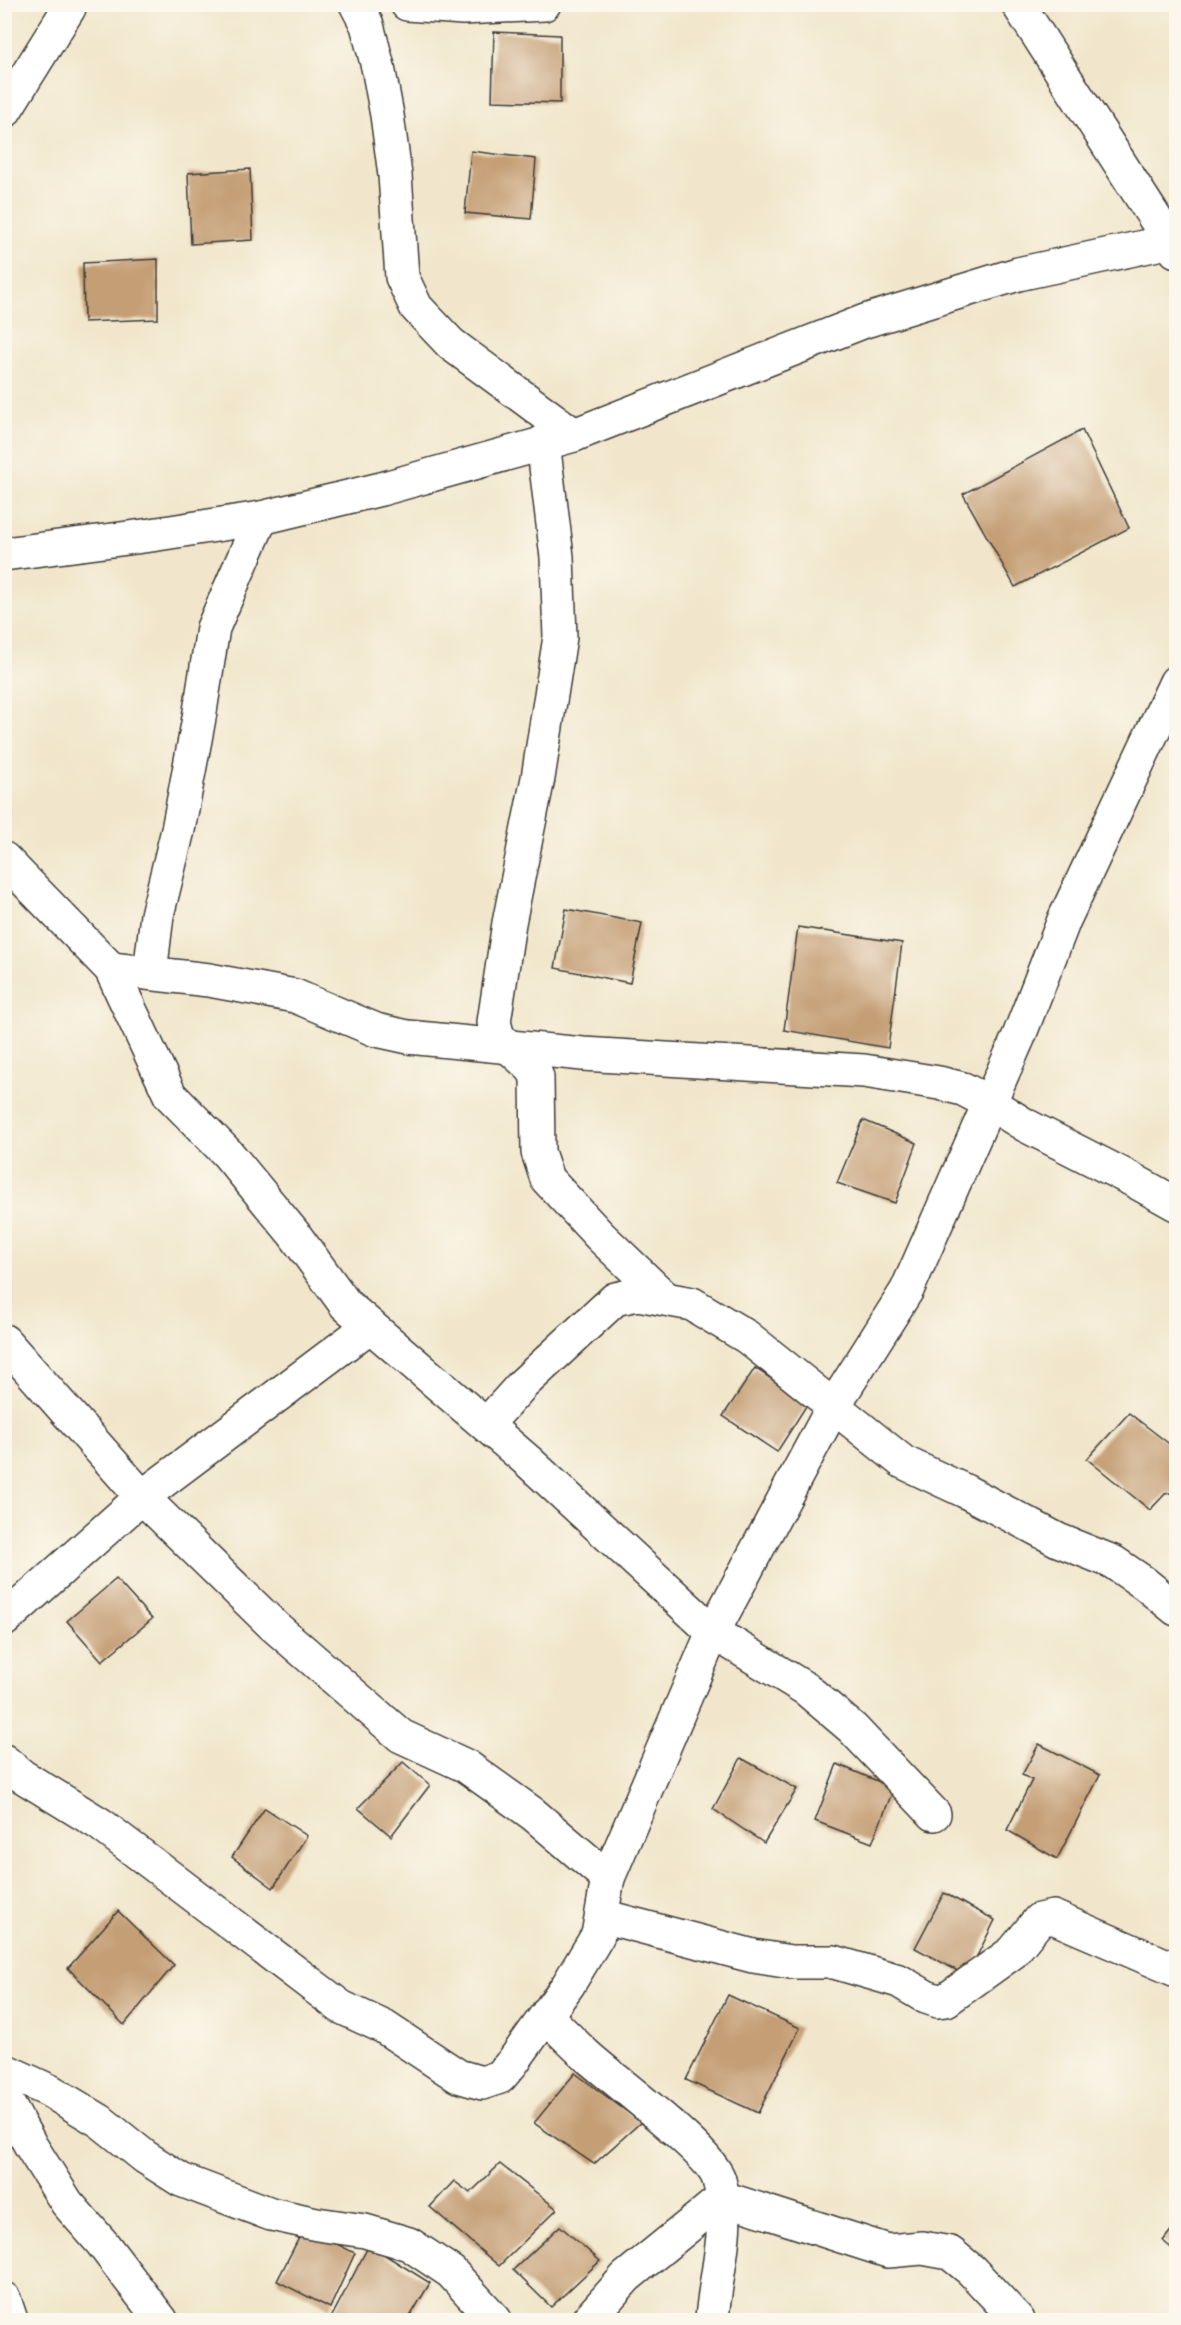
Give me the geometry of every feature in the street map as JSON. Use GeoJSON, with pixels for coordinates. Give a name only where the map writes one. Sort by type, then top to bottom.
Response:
{"type":"FeatureCollection","features":[{"type":"Feature","properties":{"kind":"street"},"geometry":{"type":"LineString","coordinates":[[356,4],[367,25],[387,115],[395,175],[402,277],[416,307],[451,344],[558,439],[556,557],[560,637],[538,778],[509,923],[494,1022],[498,1037],[532,1068],[537,1077],[538,1152],[547,1179],[600,1236],[666,1299]]}},
{"type":"Feature","properties":{"kind":"street"},"geometry":{"type":"LineString","coordinates":[[407,4],[463,8],[544,4]]}},
{"type":"Feature","properties":{"kind":"street"},"geometry":{"type":"LineString","coordinates":[[4,554],[261,518],[381,489],[558,439],[865,321],[1018,274],[1175,245],[1018,4]]}},
{"type":"Feature","properties":{"kind":"street"},"geometry":{"type":"LineString","coordinates":[[4,112],[68,6]]}},
{"type":"Feature","properties":{"kind":"street"},"geometry":{"type":"LineString","coordinates":[[150,973],[157,915],[178,830],[213,628],[261,518]]}},
{"type":"Feature","properties":{"kind":"street"},"geometry":{"type":"LineString","coordinates":[[4,1761],[22,1776],[100,1824],[341,2007],[384,2027],[458,2076],[482,2083],[500,2077],[547,2017],[598,1935],[609,1878],[713,1632],[833,1407],[907,1290],[1018,1036],[1064,920],[1176,682]]}},
{"type":"Feature","properties":{"kind":"street"},"geometry":{"type":"LineString","coordinates":[[4,859],[111,969],[170,1095],[236,1163],[294,1234],[346,1305],[486,1425],[713,1632],[806,1689],[852,1728],[934,1814]]}},
{"type":"Feature","properties":{"kind":"street"},"geometry":{"type":"LineString","coordinates":[[111,969],[209,980],[295,996],[375,1030],[408,1037],[584,1054],[864,1071],[939,1083],[963,1089],[1025,1125],[1176,1204]]}},
{"type":"Feature","properties":{"kind":"street"},"geometry":{"type":"LineString","coordinates":[[486,1425],[523,1384],[615,1299],[638,1294],[692,1304],[747,1337],[903,1462],[965,1491],[1058,1540],[1113,1562],[1144,1583],[1176,1610]]}},
{"type":"Feature","properties":{"kind":"street"},"geometry":{"type":"LineString","coordinates":[[4,1620],[142,1497],[370,1326]]}},
{"type":"Feature","properties":{"kind":"street"},"geometry":{"type":"LineString","coordinates":[[4,1341],[142,1497],[273,1625],[400,1736],[466,1766],[533,1814],[609,1878]]}},
{"type":"Feature","properties":{"kind":"street"},"geometry":{"type":"LineString","coordinates":[[602,1916],[753,1956],[791,1962],[834,1962],[899,1981],[926,1997],[938,2001],[946,2000],[1013,1952],[1039,1920],[1045,1917],[1053,1917],[1176,1970]]}},
{"type":"Feature","properties":{"kind":"street"},"geometry":{"type":"LineString","coordinates":[[547,2017],[585,2055],[703,2155],[719,2177],[725,2229],[712,2320]]}},
{"type":"Feature","properties":{"kind":"street"},"geometry":{"type":"LineString","coordinates":[[4,2070],[50,2091],[100,2121],[145,2157],[181,2180],[271,2214],[365,2231],[409,2244],[451,2272],[495,2320]]}},
{"type":"Feature","properties":{"kind":"street"},"geometry":{"type":"LineString","coordinates":[[4,2097],[31,2146],[67,2203],[102,2242],[161,2320]]}},
{"type":"Feature","properties":{"kind":"street"},"geometry":{"type":"LineString","coordinates":[[588,2320],[626,2277],[723,2198]]}},
{"type":"Feature","properties":{"kind":"street"},"geometry":{"type":"LineString","coordinates":[[723,2198],[888,2251],[922,2248],[950,2253],[972,2270],[1018,2320]]}},
{"type":"Feature","properties":{"kind":"street"},"geometry":{"type":"LineString","coordinates":[[4,2299],[11,2320]]}},
{"type":"Feature","properties":{"kind":"building"},"geometry":{"type":"Polygon","coordinates":[[[494,32],[560,35],[560,103],[492,101],[494,32]]]}},
{"type":"Feature","properties":{"kind":"building"},"geometry":{"type":"Polygon","coordinates":[[[471,151],[536,159],[531,219],[465,213],[471,151]]]}},
{"type":"Feature","properties":{"kind":"building"},"geometry":{"type":"Polygon","coordinates":[[[250,169],[253,240],[191,244],[188,173],[250,169]]]}},
{"type":"Feature","properties":{"kind":"building"},"geometry":{"type":"Polygon","coordinates":[[[158,259],[158,319],[84,322],[83,263],[158,259]]]}},
{"type":"Feature","properties":{"kind":"building"},"geometry":{"type":"Polygon","coordinates":[[[1082,430],[1129,528],[1015,587],[963,494],[1082,430]]]}},
{"type":"Feature","properties":{"kind":"building"},"geometry":{"type":"Polygon","coordinates":[[[566,909],[642,923],[630,983],[555,968],[566,909]]]}},
{"type":"Feature","properties":{"kind":"building"},"geometry":{"type":"Polygon","coordinates":[[[798,927],[902,943],[888,1048],[784,1030],[798,927]]]}},
{"type":"Feature","properties":{"kind":"building"},"geometry":{"type":"Polygon","coordinates":[[[863,1120],[917,1143],[895,1203],[837,1183],[863,1120]]]}},
{"type":"Feature","properties":{"kind":"building"},"geometry":{"type":"Polygon","coordinates":[[[755,1368],[808,1403],[777,1452],[723,1416],[755,1368]]]}},
{"type":"Feature","properties":{"kind":"building"},"geometry":{"type":"Polygon","coordinates":[[[1129,1413],[1176,1449],[1176,1492],[1165,1494],[1150,1510],[1087,1459],[1129,1413]]]}},
{"type":"Feature","properties":{"kind":"building"},"geometry":{"type":"Polygon","coordinates":[[[116,1579],[152,1619],[102,1661],[67,1621],[116,1579]]]}},
{"type":"Feature","properties":{"kind":"building"},"geometry":{"type":"Polygon","coordinates":[[[1039,1744],[1100,1775],[1057,1859],[1007,1830],[1032,1780],[1022,1775],[1039,1744]]]}},
{"type":"Feature","properties":{"kind":"building"},"geometry":{"type":"Polygon","coordinates":[[[741,1758],[797,1789],[764,1843],[713,1809],[741,1758]]]}},
{"type":"Feature","properties":{"kind":"building"},"geometry":{"type":"Polygon","coordinates":[[[403,1762],[430,1785],[391,1836],[358,1808],[403,1762]]]}},
{"type":"Feature","properties":{"kind":"building"},"geometry":{"type":"Polygon","coordinates":[[[837,1764],[894,1788],[872,1843],[815,1821],[837,1764]]]}},
{"type":"Feature","properties":{"kind":"building"},"geometry":{"type":"Polygon","coordinates":[[[265,1808],[307,1836],[273,1888],[232,1857],[265,1808]]]}},
{"type":"Feature","properties":{"kind":"building"},"geometry":{"type":"Polygon","coordinates":[[[944,1893],[995,1920],[967,1976],[915,1948],[944,1893]]]}},
{"type":"Feature","properties":{"kind":"building"},"geometry":{"type":"Polygon","coordinates":[[[118,1911],[174,1965],[124,2025],[68,1968],[118,1911]]]}},
{"type":"Feature","properties":{"kind":"building"},"geometry":{"type":"Polygon","coordinates":[[[728,1995],[800,2028],[758,2113],[686,2080],[728,1995]]]}},
{"type":"Feature","properties":{"kind":"building"},"geometry":{"type":"Polygon","coordinates":[[[575,2073],[641,2122],[594,2164],[534,2123],[575,2073]]]}},
{"type":"Feature","properties":{"kind":"building"},"geometry":{"type":"Polygon","coordinates":[[[500,2164],[557,2209],[499,2266],[430,2207],[454,2181],[470,2193],[500,2164]]]}},
{"type":"Feature","properties":{"kind":"building"},"geometry":{"type":"Polygon","coordinates":[[[1176,2224],[1176,2252],[1163,2241],[1176,2224]]]}},
{"type":"Feature","properties":{"kind":"building"},"geometry":{"type":"Polygon","coordinates":[[[560,2226],[600,2261],[551,2307],[513,2270],[560,2226]]]}},
{"type":"Feature","properties":{"kind":"building"},"geometry":{"type":"Polygon","coordinates":[[[304,2228],[355,2253],[330,2308],[277,2281],[304,2228]]]}},
{"type":"Feature","properties":{"kind":"building"},"geometry":{"type":"Polygon","coordinates":[[[369,2245],[430,2283],[408,2320],[330,2320],[369,2245]]]}}]}
